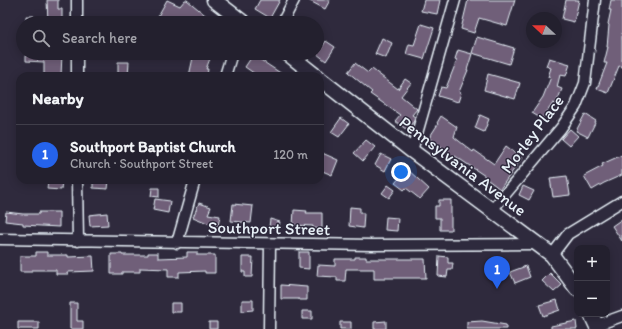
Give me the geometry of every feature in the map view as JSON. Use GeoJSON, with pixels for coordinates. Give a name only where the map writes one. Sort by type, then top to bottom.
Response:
{"type":"FeatureCollection","features":[{"type":"Feature","properties":{"kind":"main road"},"geometry":{"type":"LineString","coordinates":[[214,0],[234,16]]}},
{"type":"Feature","properties":{"kind":"main road"},"geometry":{"type":"LineString","coordinates":[[296,60],[311,72]]}},
{"type":"Feature","properties":{"kind":"main road","name":"Pennsylvania Avenue"},"geometry":{"type":"LineString","coordinates":[[324,82],[412,151],[552,255],[574,285]]}},
{"type":"Feature","properties":{"kind":"street"},"geometry":{"type":"LineString","coordinates":[[77,0],[77,16]]}},
{"type":"Feature","properties":{"kind":"street"},"geometry":{"type":"LineString","coordinates":[[286,16],[294,0]]}},
{"type":"Feature","properties":{"kind":"street"},"geometry":{"type":"LineString","coordinates":[[412,151],[455,0]]}},
{"type":"Feature","properties":{"kind":"street","name":"Morley Place"},"geometry":{"type":"LineString","coordinates":[[492,210],[561,128],[576,106],[585,83],[596,0]]}},
{"type":"Feature","properties":{"kind":"street"},"geometry":{"type":"LineString","coordinates":[[77,60],[77,72]]}},
{"type":"Feature","properties":{"kind":"street"},"geometry":{"type":"LineString","coordinates":[[226,72],[230,60]]}},
{"type":"Feature","properties":{"kind":"street"},"geometry":{"type":"LineString","coordinates":[[77,184],[78,240]]}},
{"type":"Feature","properties":{"kind":"street"},"geometry":{"type":"LineString","coordinates":[[177,243],[194,184]]}},
{"type":"Feature","properties":{"kind":"street"},"geometry":{"type":"LineString","coordinates":[[552,255],[568,234],[622,201]]}},
{"type":"Feature","properties":{"kind":"street","name":"Southport Street"},"geometry":{"type":"LineString","coordinates":[[0,239],[372,245],[538,244]]}},
{"type":"Feature","properties":{"kind":"street"},"geometry":{"type":"LineString","coordinates":[[269,329],[270,244]]}},
{"type":"Feature","properties":{"kind":"street"},"geometry":{"type":"LineString","coordinates":[[595,323],[622,316]]}},
{"type":"Feature","properties":{"kind":"building"},"geometry":{"type":"Polygon","coordinates":[[[47,0],[58,0],[58,9],[62,9],[62,16],[48,16],[47,0]]]}},
{"type":"Feature","properties":{"kind":"building"},"geometry":{"type":"Polygon","coordinates":[[[167,0],[180,6],[185,0],[187,0],[206,16],[158,16],[167,0]]]}},
{"type":"Feature","properties":{"kind":"building"},"geometry":{"type":"Polygon","coordinates":[[[260,0],[280,0],[271,16],[267,16],[255,9],[260,0]]]}},
{"type":"Feature","properties":{"kind":"building"},"geometry":{"type":"Polygon","coordinates":[[[308,0],[330,0],[325,9],[308,0]]]}},
{"type":"Feature","properties":{"kind":"building"},"geometry":{"type":"Polygon","coordinates":[[[424,0],[440,0],[437,14],[421,11],[424,0]]]}},
{"type":"Feature","properties":{"kind":"building"},"geometry":{"type":"Polygon","coordinates":[[[468,0],[515,0],[507,26],[479,18],[474,33],[461,29],[468,0]]]}},
{"type":"Feature","properties":{"kind":"building"},"geometry":{"type":"Polygon","coordinates":[[[566,0],[579,0],[574,22],[562,19],[566,0]]]}},
{"type":"Feature","properties":{"kind":"building"},"geometry":{"type":"Polygon","coordinates":[[[611,0],[622,0],[622,67],[619,66],[608,93],[597,89],[607,63],[604,63],[608,47],[608,24],[611,10],[609,10],[611,0]]]}},
{"type":"Feature","properties":{"kind":"building"},"geometry":{"type":"Polygon","coordinates":[[[421,24],[434,28],[424,59],[406,54],[409,44],[414,45],[421,24]]]}},
{"type":"Feature","properties":{"kind":"building"},"geometry":{"type":"Polygon","coordinates":[[[477,37],[514,48],[509,64],[472,53],[477,37]]]}},
{"type":"Feature","properties":{"kind":"building"},"geometry":{"type":"Polygon","coordinates":[[[382,38],[392,43],[386,58],[375,54],[382,38]]]}},
{"type":"Feature","properties":{"kind":"building"},"geometry":{"type":"Polygon","coordinates":[[[326,41],[335,47],[326,61],[324,59],[324,44],[326,41]]]}},
{"type":"Feature","properties":{"kind":"building"},"geometry":{"type":"Polygon","coordinates":[[[458,50],[472,54],[468,70],[459,92],[461,93],[458,102],[438,96],[441,87],[446,88],[457,60],[455,59],[458,50]]]}},
{"type":"Feature","properties":{"kind":"building"},"geometry":{"type":"Polygon","coordinates":[[[549,58],[570,64],[566,76],[560,75],[557,87],[562,89],[556,104],[553,103],[542,119],[532,113],[543,97],[551,77],[548,77],[551,68],[546,66],[549,58]]]}},
{"type":"Feature","properties":{"kind":"building"},"geometry":{"type":"Polygon","coordinates":[[[62,60],[61,72],[44,72],[44,62],[26,61],[62,60]]]}},
{"type":"Feature","properties":{"kind":"building"},"geometry":{"type":"Polygon","coordinates":[[[192,60],[209,60],[206,69],[208,69],[208,72],[190,72],[192,60]]]}},
{"type":"Feature","properties":{"kind":"building"},"geometry":{"type":"Polygon","coordinates":[[[250,60],[261,60],[279,72],[252,72],[245,67],[250,60]]]}},
{"type":"Feature","properties":{"kind":"building"},"geometry":{"type":"Polygon","coordinates":[[[118,62],[129,62],[128,72],[118,72],[118,62]]]}},
{"type":"Feature","properties":{"kind":"building"},"geometry":{"type":"Polygon","coordinates":[[[355,63],[368,73],[372,69],[398,89],[405,79],[411,83],[401,96],[417,109],[412,115],[415,117],[414,121],[407,130],[395,121],[400,115],[370,94],[372,92],[348,72],[355,63]]]}},
{"type":"Feature","properties":{"kind":"building"},"geometry":{"type":"Polygon","coordinates":[[[488,74],[520,83],[515,99],[484,90],[488,74]]]}},
{"type":"Feature","properties":{"kind":"building"},"geometry":{"type":"Polygon","coordinates":[[[585,114],[596,121],[588,137],[576,131],[585,114]]]}},
{"type":"Feature","properties":{"kind":"building"},"geometry":{"type":"Polygon","coordinates":[[[480,115],[489,119],[484,132],[475,128],[480,115]]]}},
{"type":"Feature","properties":{"kind":"building"},"geometry":{"type":"Polygon","coordinates":[[[441,116],[457,127],[454,137],[473,152],[474,150],[494,164],[506,146],[522,158],[500,189],[484,177],[485,176],[455,156],[453,159],[447,155],[449,152],[429,138],[441,116]]]}},
{"type":"Feature","properties":{"kind":"building"},"geometry":{"type":"Polygon","coordinates":[[[341,118],[349,124],[339,137],[331,132],[341,118]]]}},
{"type":"Feature","properties":{"kind":"building"},"geometry":{"type":"Polygon","coordinates":[[[570,129],[578,136],[569,146],[561,139],[570,129]]]}},
{"type":"Feature","properties":{"kind":"building"},"geometry":{"type":"Polygon","coordinates":[[[366,140],[375,147],[363,161],[354,153],[366,140]]]}},
{"type":"Feature","properties":{"kind":"building"},"geometry":{"type":"Polygon","coordinates":[[[324,154],[338,160],[332,175],[324,172],[324,154]]]}},
{"type":"Feature","properties":{"kind":"building"},"geometry":{"type":"Polygon","coordinates":[[[381,154],[391,159],[385,171],[375,165],[381,154]]]}},
{"type":"Feature","properties":{"kind":"building"},"geometry":{"type":"Polygon","coordinates":[[[622,155],[622,175],[592,190],[584,176],[603,166],[602,164],[622,155]]]}},
{"type":"Feature","properties":{"kind":"building"},"geometry":{"type":"Polygon","coordinates":[[[407,169],[429,189],[420,199],[406,188],[404,190],[395,183],[407,169]]]}},
{"type":"Feature","properties":{"kind":"building"},"geometry":{"type":"Polygon","coordinates":[[[567,176],[570,195],[553,197],[550,178],[567,176]]]}},
{"type":"Feature","properties":{"kind":"building"},"geometry":{"type":"Polygon","coordinates":[[[48,184],[62,184],[61,190],[47,189],[48,184]]]}},
{"type":"Feature","properties":{"kind":"building"},"geometry":{"type":"Polygon","coordinates":[[[93,184],[109,184],[108,189],[93,188],[93,184]]]}},
{"type":"Feature","properties":{"kind":"building"},"geometry":{"type":"Polygon","coordinates":[[[388,185],[395,190],[389,198],[382,193],[388,185]]]}},
{"type":"Feature","properties":{"kind":"building"},"geometry":{"type":"Polygon","coordinates":[[[523,186],[534,191],[529,200],[519,195],[523,186]]]}},
{"type":"Feature","properties":{"kind":"building"},"geometry":{"type":"Polygon","coordinates":[[[152,188],[159,188],[159,197],[151,196],[152,188]]]}},
{"type":"Feature","properties":{"kind":"building"},"geometry":{"type":"Polygon","coordinates":[[[155,199],[170,201],[168,213],[153,210],[155,199]]]}},
{"type":"Feature","properties":{"kind":"building"},"geometry":{"type":"Polygon","coordinates":[[[439,200],[451,200],[451,230],[440,230],[440,218],[435,218],[435,206],[439,206],[439,200]]]}},
{"type":"Feature","properties":{"kind":"building"},"geometry":{"type":"Polygon","coordinates":[[[199,203],[211,207],[208,214],[220,216],[218,226],[193,217],[199,203]]]}},
{"type":"Feature","properties":{"kind":"building"},"geometry":{"type":"Polygon","coordinates":[[[233,204],[253,206],[251,223],[231,221],[233,204]]]}},
{"type":"Feature","properties":{"kind":"building"},"geometry":{"type":"Polygon","coordinates":[[[350,207],[360,208],[360,213],[364,213],[363,228],[349,226],[350,207]]]}},
{"type":"Feature","properties":{"kind":"building"},"geometry":{"type":"Polygon","coordinates":[[[294,210],[307,211],[306,213],[322,213],[322,229],[313,228],[313,226],[293,225],[294,210]]]}},
{"type":"Feature","properties":{"kind":"building"},"geometry":{"type":"Polygon","coordinates":[[[6,212],[39,214],[39,212],[59,212],[59,227],[23,225],[23,223],[5,221],[6,212]]]}},
{"type":"Feature","properties":{"kind":"building"},"geometry":{"type":"Polygon","coordinates":[[[107,213],[108,225],[90,226],[89,215],[107,213]]]}},
{"type":"Feature","properties":{"kind":"building"},"geometry":{"type":"Polygon","coordinates":[[[386,217],[398,218],[397,231],[385,230],[386,217]]]}},
{"type":"Feature","properties":{"kind":"building"},"geometry":{"type":"Polygon","coordinates":[[[270,219],[280,222],[278,229],[269,227],[270,219]]]}},
{"type":"Feature","properties":{"kind":"building"},"geometry":{"type":"Polygon","coordinates":[[[622,219],[622,241],[612,226],[622,219]]]}},
{"type":"Feature","properties":{"kind":"building"},"geometry":{"type":"Polygon","coordinates":[[[36,252],[47,252],[47,255],[68,255],[68,257],[93,256],[94,271],[68,272],[68,274],[56,274],[56,270],[31,270],[31,272],[20,272],[20,256],[36,256],[36,252]]]}},
{"type":"Feature","properties":{"kind":"building"},"geometry":{"type":"Polygon","coordinates":[[[187,252],[197,252],[197,255],[215,255],[215,273],[205,273],[205,271],[179,272],[179,277],[168,277],[168,269],[140,268],[140,272],[122,272],[122,274],[111,274],[111,254],[148,255],[148,253],[158,253],[158,258],[187,257],[187,252]]]}},
{"type":"Feature","properties":{"kind":"building"},"geometry":{"type":"Polygon","coordinates":[[[299,252],[309,252],[309,269],[299,268],[299,252]]]}},
{"type":"Feature","properties":{"kind":"building"},"geometry":{"type":"Polygon","coordinates":[[[439,256],[448,257],[448,263],[453,263],[452,270],[448,270],[447,277],[438,276],[439,256]]]}},
{"type":"Feature","properties":{"kind":"building"},"geometry":{"type":"Polygon","coordinates":[[[242,257],[253,257],[252,277],[245,277],[245,272],[242,272],[242,257]]]}},
{"type":"Feature","properties":{"kind":"building"},"geometry":{"type":"Polygon","coordinates":[[[355,257],[366,257],[366,259],[425,259],[426,278],[374,279],[374,269],[346,269],[345,281],[337,281],[337,277],[317,276],[318,265],[335,266],[335,259],[355,259],[355,257]]]}},
{"type":"Feature","properties":{"kind":"building"},"geometry":{"type":"Polygon","coordinates":[[[526,266],[530,277],[515,283],[510,272],[526,266]]]}},
{"type":"Feature","properties":{"kind":"building"},"geometry":{"type":"Polygon","coordinates":[[[550,273],[562,285],[554,292],[542,281],[550,273]]]}},
{"type":"Feature","properties":{"kind":"building"},"geometry":{"type":"Polygon","coordinates":[[[281,285],[307,287],[307,300],[281,299],[281,285]]]}},
{"type":"Feature","properties":{"kind":"building"},"geometry":{"type":"Polygon","coordinates":[[[242,300],[253,300],[253,310],[242,311],[242,300]]]}},
{"type":"Feature","properties":{"kind":"building"},"geometry":{"type":"Polygon","coordinates":[[[557,300],[560,310],[543,316],[539,305],[557,300]]]}},
{"type":"Feature","properties":{"kind":"building"},"geometry":{"type":"Polygon","coordinates":[[[70,303],[77,303],[77,321],[83,321],[83,329],[70,329],[70,303]]]}},
{"type":"Feature","properties":{"kind":"building"},"geometry":{"type":"Polygon","coordinates":[[[171,303],[181,303],[181,312],[171,312],[171,303]]]}},
{"type":"Feature","properties":{"kind":"building"},"geometry":{"type":"Polygon","coordinates":[[[302,311],[312,311],[312,319],[302,319],[302,311]]]}},
{"type":"Feature","properties":{"kind":"building"},"geometry":{"type":"Polygon","coordinates":[[[386,321],[386,329],[374,329],[374,322],[386,321]]]}},
{"type":"Feature","properties":{"kind":"building"},"geometry":{"type":"Polygon","coordinates":[[[482,321],[506,325],[506,329],[467,329],[467,322],[482,321]]]}},
{"type":"Feature","properties":{"kind":"building"},"geometry":{"type":"Polygon","coordinates":[[[576,321],[577,329],[551,329],[551,326],[576,321]]]}},
{"type":"Feature","properties":{"kind":"building"},"geometry":{"type":"Polygon","coordinates":[[[18,322],[39,322],[39,329],[18,329],[18,322]]]}},
{"type":"Feature","properties":{"kind":"building"},"geometry":{"type":"Polygon","coordinates":[[[209,322],[217,322],[217,329],[209,329],[209,322]]]}},
{"type":"Feature","properties":{"kind":"building"},"geometry":{"type":"Polygon","coordinates":[[[340,322],[351,322],[351,329],[340,329],[340,322]]]}},
{"type":"Feature","properties":{"kind":"place","name":"Southport Baptist Church"},"geometry":{"type":"Point","coordinates":[497,289]}}]}
